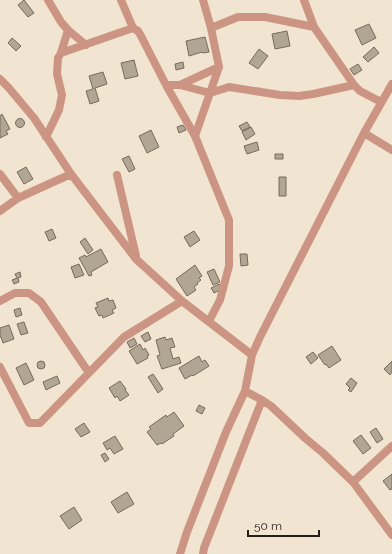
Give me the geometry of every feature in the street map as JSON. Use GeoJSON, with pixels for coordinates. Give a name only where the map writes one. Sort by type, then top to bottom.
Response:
{"type":"FeatureCollection","features":[{"type":"Feature","properties":{"kind":"street"},"geometry":{"type":"LineString","coordinates":[[48,0],[61,22],[86,45]]}},
{"type":"Feature","properties":{"kind":"street"},"geometry":{"type":"LineString","coordinates":[[121,0],[133,28],[138,31],[141,36],[166,85],[195,136],[229,220],[229,266],[220,300],[209,321]]}},
{"type":"Feature","properties":{"kind":"street"},"geometry":{"type":"LineString","coordinates":[[195,136],[219,67],[211,28],[203,0]]}},
{"type":"Feature","properties":{"kind":"street"},"geometry":{"type":"LineString","coordinates":[[304,0],[314,27],[354,86],[360,91],[381,102]]}},
{"type":"Feature","properties":{"kind":"street"},"geometry":{"type":"LineString","coordinates":[[211,28],[238,17],[265,17],[314,27]]}},
{"type":"Feature","properties":{"kind":"street"},"geometry":{"type":"LineString","coordinates":[[61,53],[133,28]]}},
{"type":"Feature","properties":{"kind":"street"},"geometry":{"type":"LineString","coordinates":[[46,137],[59,110],[62,95],[58,74],[58,58],[68,30]]}},
{"type":"Feature","properties":{"kind":"street"},"geometry":{"type":"LineString","coordinates":[[166,85],[180,84],[219,67]]}},
{"type":"Feature","properties":{"kind":"street"},"geometry":{"type":"LineString","coordinates":[[0,79],[8,86],[34,118],[71,174],[136,259],[182,301],[252,355]]}},
{"type":"Feature","properties":{"kind":"street"},"geometry":{"type":"LineString","coordinates":[[180,84],[210,93],[229,87],[280,95],[299,96],[354,86]]}},
{"type":"Feature","properties":{"kind":"street"},"geometry":{"type":"LineString","coordinates":[[180,554],[187,532],[226,432],[245,391],[252,355],[263,330],[364,134],[392,84]]}},
{"type":"Feature","properties":{"kind":"street"},"geometry":{"type":"LineString","coordinates":[[0,91],[8,86]]}},
{"type":"Feature","properties":{"kind":"street"},"geometry":{"type":"LineString","coordinates":[[364,134],[392,150]]}},
{"type":"Feature","properties":{"kind":"street"},"geometry":{"type":"LineString","coordinates":[[0,174],[18,198]]}},
{"type":"Feature","properties":{"kind":"street"},"geometry":{"type":"LineString","coordinates":[[0,211],[18,198],[71,174]]}},
{"type":"Feature","properties":{"kind":"street"},"geometry":{"type":"LineString","coordinates":[[117,174],[136,259]]}},
{"type":"Feature","properties":{"kind":"street"},"geometry":{"type":"LineString","coordinates":[[0,301],[14,293],[28,293],[41,302],[89,373]]}},
{"type":"Feature","properties":{"kind":"street"},"geometry":{"type":"LineString","coordinates":[[0,367],[29,423],[40,423],[124,337],[182,301]]}},
{"type":"Feature","properties":{"kind":"street"},"geometry":{"type":"LineString","coordinates":[[245,391],[271,406],[304,438],[323,453],[352,482],[392,535]]}},
{"type":"Feature","properties":{"kind":"street"},"geometry":{"type":"LineString","coordinates":[[203,554],[204,548],[262,400]]}},
{"type":"Feature","properties":{"kind":"street"},"geometry":{"type":"LineString","coordinates":[[352,482],[392,446]]}},
{"type":"Feature","properties":{"kind":"building"},"geometry":{"type":"Polygon","coordinates":[[[24,0],[34,13],[28,17],[18,5],[24,0]]]}},
{"type":"Feature","properties":{"kind":"building"},"geometry":{"type":"Polygon","coordinates":[[[369,24],[376,38],[362,45],[355,30],[369,24]]]}},
{"type":"Feature","properties":{"kind":"building"},"geometry":{"type":"Polygon","coordinates":[[[287,31],[290,46],[275,49],[272,34],[287,31]]]}},
{"type":"Feature","properties":{"kind":"building"},"geometry":{"type":"Polygon","coordinates":[[[205,37],[209,52],[202,52],[189,56],[186,41],[205,37]]]}},
{"type":"Feature","properties":{"kind":"building"},"geometry":{"type":"Polygon","coordinates":[[[12,38],[21,46],[16,51],[8,43],[12,38]]]}},
{"type":"Feature","properties":{"kind":"building"},"geometry":{"type":"Polygon","coordinates":[[[374,47],[379,53],[368,62],[363,57],[374,47]]]}},
{"type":"Feature","properties":{"kind":"building"},"geometry":{"type":"Polygon","coordinates":[[[259,49],[268,56],[258,69],[249,63],[259,49]]]}},
{"type":"Feature","properties":{"kind":"building"},"geometry":{"type":"Polygon","coordinates":[[[134,60],[138,76],[125,79],[121,63],[134,60]]]}},
{"type":"Feature","properties":{"kind":"building"},"geometry":{"type":"Polygon","coordinates":[[[183,62],[184,68],[176,70],[175,64],[183,62]]]}},
{"type":"Feature","properties":{"kind":"building"},"geometry":{"type":"Polygon","coordinates":[[[358,64],[362,70],[354,75],[350,69],[358,64]]]}},
{"type":"Feature","properties":{"kind":"building"},"geometry":{"type":"Polygon","coordinates":[[[103,72],[107,84],[95,88],[99,101],[90,104],[86,91],[93,89],[89,76],[103,72]]]}},
{"type":"Feature","properties":{"kind":"building"},"geometry":{"type":"Polygon","coordinates":[[[2,114],[10,129],[6,131],[8,134],[0,138],[0,116],[2,114]]]}},
{"type":"Feature","properties":{"kind":"building"},"geometry":{"type":"Polygon","coordinates":[[[20,118],[25,123],[20,128],[15,123],[20,118]]]}},
{"type":"Feature","properties":{"kind":"building"},"geometry":{"type":"Polygon","coordinates":[[[247,122],[250,127],[242,131],[239,126],[247,122]]]}},
{"type":"Feature","properties":{"kind":"building"},"geometry":{"type":"Polygon","coordinates":[[[183,125],[186,130],[179,133],[177,127],[183,125]]]}},
{"type":"Feature","properties":{"kind":"building"},"geometry":{"type":"Polygon","coordinates":[[[251,127],[255,134],[246,140],[242,132],[251,127]]]}},
{"type":"Feature","properties":{"kind":"building"},"geometry":{"type":"Polygon","coordinates":[[[151,130],[159,147],[147,153],[139,136],[151,130]]]}},
{"type":"Feature","properties":{"kind":"building"},"geometry":{"type":"Polygon","coordinates":[[[257,142],[259,150],[247,154],[244,146],[257,142]]]}},
{"type":"Feature","properties":{"kind":"building"},"geometry":{"type":"Polygon","coordinates":[[[275,154],[283,154],[283,159],[275,159],[275,154]]]}},
{"type":"Feature","properties":{"kind":"building"},"geometry":{"type":"Polygon","coordinates":[[[129,156],[135,169],[129,172],[122,159],[129,156]]]}},
{"type":"Feature","properties":{"kind":"building"},"geometry":{"type":"Polygon","coordinates":[[[26,167],[33,179],[24,184],[17,172],[26,167]]]}},
{"type":"Feature","properties":{"kind":"building"},"geometry":{"type":"Polygon","coordinates":[[[279,177],[286,177],[286,196],[279,196],[279,177]]]}},
{"type":"Feature","properties":{"kind":"building"},"geometry":{"type":"Polygon","coordinates":[[[52,229],[56,238],[49,241],[45,232],[52,229]]]}},
{"type":"Feature","properties":{"kind":"building"},"geometry":{"type":"Polygon","coordinates":[[[194,231],[200,240],[190,247],[184,237],[194,231]]]}},
{"type":"Feature","properties":{"kind":"building"},"geometry":{"type":"Polygon","coordinates":[[[85,238],[93,250],[88,254],[80,242],[85,238]]]}},
{"type":"Feature","properties":{"kind":"building"},"geometry":{"type":"Polygon","coordinates":[[[101,249],[108,262],[91,272],[92,275],[89,276],[79,258],[85,255],[86,257],[101,249]]]}},
{"type":"Feature","properties":{"kind":"building"},"geometry":{"type":"Polygon","coordinates":[[[240,254],[247,254],[248,265],[241,266],[240,254]]]}},
{"type":"Feature","properties":{"kind":"building"},"geometry":{"type":"Polygon","coordinates":[[[79,264],[84,275],[75,278],[71,267],[79,264]]]}},
{"type":"Feature","properties":{"kind":"building"},"geometry":{"type":"Polygon","coordinates":[[[195,265],[202,276],[199,278],[201,280],[194,287],[196,290],[187,296],[176,279],[195,265]]]}},
{"type":"Feature","properties":{"kind":"building"},"geometry":{"type":"Polygon","coordinates":[[[214,269],[220,282],[213,285],[207,272],[214,269]]]}},
{"type":"Feature","properties":{"kind":"building"},"geometry":{"type":"Polygon","coordinates":[[[20,272],[21,277],[18,278],[19,282],[14,284],[12,280],[17,278],[15,274],[20,272]]]}},
{"type":"Feature","properties":{"kind":"building"},"geometry":{"type":"Polygon","coordinates":[[[219,284],[222,289],[214,293],[211,288],[219,284]]]}},
{"type":"Feature","properties":{"kind":"building"},"geometry":{"type":"Polygon","coordinates":[[[108,298],[109,301],[113,300],[116,308],[112,310],[114,313],[103,318],[102,315],[99,316],[95,308],[98,307],[96,303],[108,298]]]}},
{"type":"Feature","properties":{"kind":"building"},"geometry":{"type":"Polygon","coordinates":[[[20,308],[22,315],[16,317],[14,310],[20,308]]]}},
{"type":"Feature","properties":{"kind":"building"},"geometry":{"type":"Polygon","coordinates":[[[24,322],[28,333],[21,335],[17,324],[24,322]]]}},
{"type":"Feature","properties":{"kind":"building"},"geometry":{"type":"Polygon","coordinates":[[[9,325],[14,339],[3,343],[0,337],[0,328],[9,325]]]}},
{"type":"Feature","properties":{"kind":"building"},"geometry":{"type":"Polygon","coordinates":[[[148,332],[151,339],[145,342],[141,336],[148,332]]]}},
{"type":"Feature","properties":{"kind":"building"},"geometry":{"type":"Polygon","coordinates":[[[165,337],[166,340],[172,338],[175,347],[170,348],[173,359],[179,357],[181,363],[162,369],[157,356],[160,355],[156,340],[165,337]]]}},
{"type":"Feature","properties":{"kind":"building"},"geometry":{"type":"Polygon","coordinates":[[[134,338],[137,344],[130,348],[127,342],[134,338]]]}},
{"type":"Feature","properties":{"kind":"building"},"geometry":{"type":"Polygon","coordinates":[[[140,344],[143,350],[145,348],[149,355],[147,356],[148,358],[137,364],[129,351],[140,344]]]}},
{"type":"Feature","properties":{"kind":"building"},"geometry":{"type":"Polygon","coordinates":[[[332,346],[341,360],[329,368],[318,355],[332,346]]]}},
{"type":"Feature","properties":{"kind":"building"},"geometry":{"type":"Polygon","coordinates":[[[313,352],[318,358],[311,364],[306,357],[313,352]]]}},
{"type":"Feature","properties":{"kind":"building"},"geometry":{"type":"Polygon","coordinates":[[[199,356],[202,362],[205,360],[209,366],[185,379],[179,368],[199,356]]]}},
{"type":"Feature","properties":{"kind":"building"},"geometry":{"type":"Polygon","coordinates":[[[39,361],[43,361],[45,365],[43,369],[39,369],[37,367],[37,363],[39,361]]]}},
{"type":"Feature","properties":{"kind":"building"},"geometry":{"type":"Polygon","coordinates":[[[392,361],[392,372],[390,375],[384,369],[392,361]]]}},
{"type":"Feature","properties":{"kind":"building"},"geometry":{"type":"Polygon","coordinates":[[[26,363],[34,380],[24,385],[16,368],[26,363]]]}},
{"type":"Feature","properties":{"kind":"building"},"geometry":{"type":"Polygon","coordinates":[[[153,374],[163,389],[158,393],[148,377],[153,374]]]}},
{"type":"Feature","properties":{"kind":"building"},"geometry":{"type":"Polygon","coordinates":[[[57,376],[60,383],[46,390],[43,382],[57,376]]]}},
{"type":"Feature","properties":{"kind":"building"},"geometry":{"type":"Polygon","coordinates":[[[351,378],[357,383],[351,392],[348,390],[350,388],[346,384],[351,378]]]}},
{"type":"Feature","properties":{"kind":"building"},"geometry":{"type":"Polygon","coordinates":[[[120,381],[129,395],[120,401],[117,396],[115,398],[109,388],[120,381]]]}},
{"type":"Feature","properties":{"kind":"building"},"geometry":{"type":"Polygon","coordinates":[[[199,405],[205,408],[202,414],[196,411],[199,405]]]}},
{"type":"Feature","properties":{"kind":"building"},"geometry":{"type":"Polygon","coordinates":[[[174,412],[184,426],[173,434],[174,436],[162,444],[157,445],[147,432],[151,429],[149,427],[166,415],[167,417],[174,412]]]}},
{"type":"Feature","properties":{"kind":"building"},"geometry":{"type":"Polygon","coordinates":[[[84,423],[90,432],[81,437],[75,429],[84,423]]]}},
{"type":"Feature","properties":{"kind":"building"},"geometry":{"type":"Polygon","coordinates":[[[376,428],[383,439],[377,443],[370,432],[376,428]]]}},
{"type":"Feature","properties":{"kind":"building"},"geometry":{"type":"Polygon","coordinates":[[[361,435],[371,448],[363,454],[353,441],[361,435]]]}},
{"type":"Feature","properties":{"kind":"building"},"geometry":{"type":"Polygon","coordinates":[[[115,436],[123,449],[114,454],[110,448],[107,450],[103,443],[115,436]]]}},
{"type":"Feature","properties":{"kind":"building"},"geometry":{"type":"Polygon","coordinates":[[[105,453],[109,459],[105,462],[101,455],[105,453]]]}},
{"type":"Feature","properties":{"kind":"building"},"geometry":{"type":"Polygon","coordinates":[[[392,474],[392,489],[390,490],[383,481],[392,474]]]}},
{"type":"Feature","properties":{"kind":"building"},"geometry":{"type":"Polygon","coordinates":[[[127,492],[134,504],[118,513],[111,502],[127,492]]]}},
{"type":"Feature","properties":{"kind":"building"},"geometry":{"type":"Polygon","coordinates":[[[74,507],[82,520],[69,529],[60,516],[74,507]]]}}]}
